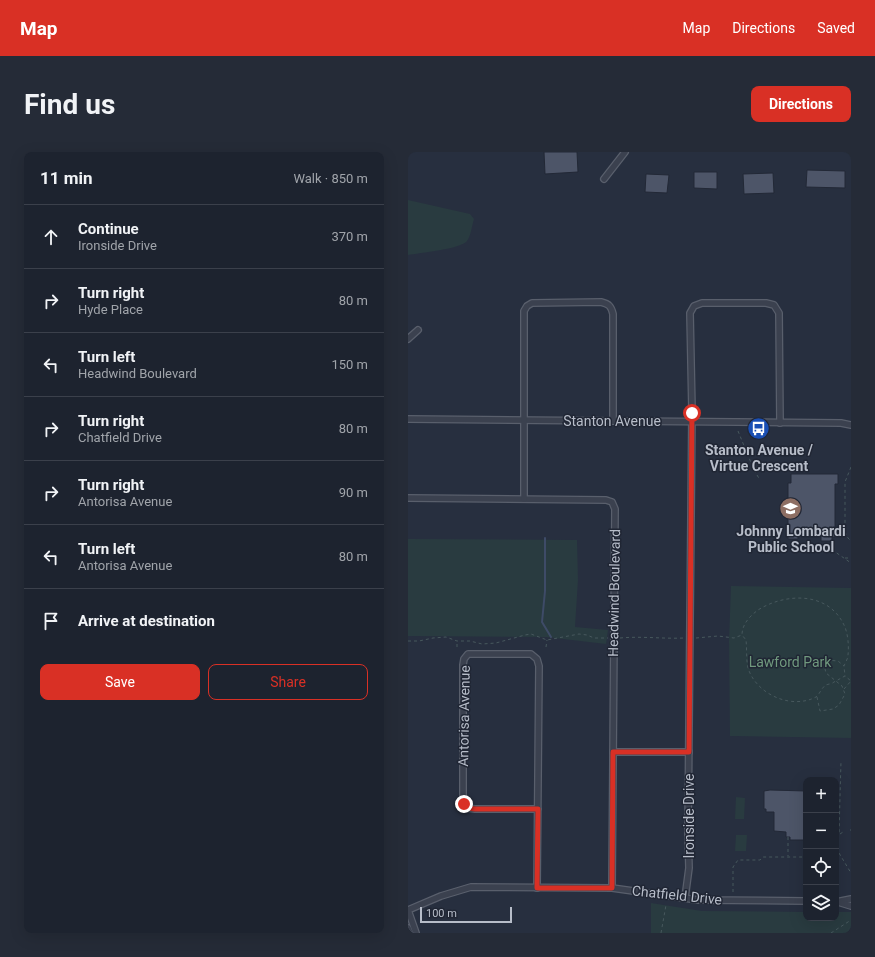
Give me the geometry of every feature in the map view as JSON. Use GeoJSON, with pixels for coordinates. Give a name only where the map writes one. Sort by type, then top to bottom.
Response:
{"type":"FeatureCollection","features":[{"type":"Feature","properties":{"kind":"street"},"geometry":{"type":"LineString","coordinates":[[604,179],[625,152]]}},
{"type":"Feature","properties":{"kind":"street"},"geometry":{"type":"LineString","coordinates":[[524,499],[524,311],[527,306],[532,303],[601,302],[611,307],[613,314],[612,421]]}},
{"type":"Feature","properties":{"kind":"street","name":"Ironside Drive"},"geometry":{"type":"LineString","coordinates":[[685,898],[689,868],[692,422],[691,309],[702,303],[766,303],[774,305],[779,313],[780,422]]}},
{"type":"Feature","properties":{"kind":"street"},"geometry":{"type":"LineString","coordinates":[[408,339],[418,330]]}},
{"type":"Feature","properties":{"kind":"street","name":"Stanton Avenue"},"geometry":{"type":"LineString","coordinates":[[408,419],[780,422],[841,423],[851,425]]}},
{"type":"Feature","properties":{"kind":"street","name":"Stanton Avenue"},"geometry":{"type":"LineString","coordinates":[[841,423],[851,421]]}},
{"type":"Feature","properties":{"kind":"street","name":"Headwind Boulevard"},"geometry":{"type":"LineString","coordinates":[[408,498],[606,500],[612,502],[615,509],[612,888]]}},
{"type":"Feature","properties":{"kind":"street","name":"Antorisa Avenue"},"geometry":{"type":"LineString","coordinates":[[537,888],[538,809],[539,666],[537,659],[531,654],[468,654],[464,659],[463,665],[464,804],[467,808],[475,809],[538,809]]}},
{"type":"Feature","properties":{"kind":"street"},"geometry":{"type":"LineString","coordinates":[[613,752],[689,752]]}},
{"type":"Feature","properties":{"kind":"street","name":"Chatfield Drive"},"geometry":{"type":"LineString","coordinates":[[408,910],[441,896],[471,887],[612,888],[698,900],[803,901]]}},
{"type":"Feature","properties":{"kind":"street"},"geometry":{"type":"LineString","coordinates":[[839,902],[851,899]]}},
{"type":"Feature","properties":{"kind":"street"},"geometry":{"type":"LineString","coordinates":[[839,903],[851,906]]}},
{"type":"Feature","properties":{"kind":"street"},"geometry":{"type":"LineString","coordinates":[[408,910],[416,933]]}},
{"type":"Feature","properties":{"kind":"street"},"geometry":{"type":"LineString","coordinates":[[408,928],[410,933]]}},
{"type":"Feature","properties":{"kind":"path"},"geometry":{"type":"LineString","coordinates":[[738,432],[754,470],[760,480]]}},
{"type":"Feature","properties":{"kind":"path"},"geometry":{"type":"LineString","coordinates":[[850,468],[845,482],[845,532],[851,540]]}},
{"type":"Feature","properties":{"kind":"path"},"geometry":{"type":"LineString","coordinates":[[754,470],[770,469]]}},
{"type":"Feature","properties":{"kind":"path"},"geometry":{"type":"LineString","coordinates":[[831,544],[831,549],[851,563]]}},
{"type":"Feature","properties":{"kind":"path"},"geometry":{"type":"LineString","coordinates":[[844,558],[851,558]]}},
{"type":"Feature","properties":{"kind":"path"},"geometry":{"type":"LineString","coordinates":[[844,689],[851,681],[845,676],[844,666],[847,662],[848,645],[844,625],[835,613],[824,604],[817,601],[790,598],[766,605],[750,617],[742,630],[742,635],[746,640],[747,659],[750,673],[756,682],[770,695],[784,700],[797,701],[816,696],[826,685],[845,676]]}},
{"type":"Feature","properties":{"kind":"path"},"geometry":{"type":"LineString","coordinates":[[408,641],[446,637],[458,641],[470,641],[482,644],[496,643],[532,634],[547,640],[579,634],[594,638],[607,638]]}},
{"type":"Feature","properties":{"kind":"path"},"geometry":{"type":"LineString","coordinates":[[698,638],[718,636],[734,638],[742,635]]}},
{"type":"Feature","properties":{"kind":"path"},"geometry":{"type":"LineString","coordinates":[[621,638],[641,636],[651,638],[684,638]]}},
{"type":"Feature","properties":{"kind":"path"},"geometry":{"type":"LineString","coordinates":[[546,647],[547,640]]}},
{"type":"Feature","properties":{"kind":"path"},"geometry":{"type":"LineString","coordinates":[[457,647],[458,641]]}},
{"type":"Feature","properties":{"kind":"path"},"geometry":{"type":"LineString","coordinates":[[816,696],[820,711],[833,709],[839,705],[845,694],[844,689],[826,673],[826,660],[838,661],[844,666]]}},
{"type":"Feature","properties":{"kind":"path"},"geometry":{"type":"LineString","coordinates":[[841,761],[839,834],[843,832]]}},
{"type":"Feature","properties":{"kind":"path"},"geometry":{"type":"LineString","coordinates":[[788,837],[788,857]]}},
{"type":"Feature","properties":{"kind":"path"},"geometry":{"type":"LineString","coordinates":[[837,849],[851,873]]}},
{"type":"Feature","properties":{"kind":"path"},"geometry":{"type":"LineString","coordinates":[[733,892],[733,866],[738,860],[760,860],[764,857],[803,857]]}},
{"type":"Feature","properties":{"kind":"path"},"geometry":{"type":"LineString","coordinates":[[661,933],[666,905]]}},
{"type":"Feature","properties":{"kind":"path"},"geometry":{"type":"LineString","coordinates":[[830,933],[851,920]]}},
{"type":"Feature","properties":{"kind":"green space"},"geometry":{"type":"Polygon","coordinates":[[[408,200],[470,214],[474,219],[467,241],[463,244],[449,248],[408,255],[408,200]]]}},
{"type":"Feature","properties":{"kind":"green space"},"geometry":{"type":"Polygon","coordinates":[[[408,539],[577,540],[578,580],[575,627],[608,630],[606,644],[546,637],[408,636],[408,539]]]}},
{"type":"Feature","properties":{"kind":"green space","name":"Lawford Park"},"geometry":{"type":"Polygon","coordinates":[[[731,586],[851,588],[851,738],[730,736],[729,641],[731,586]]]}},
{"type":"Feature","properties":{"kind":"green space"},"geometry":{"type":"Polygon","coordinates":[[[736,797],[745,798],[744,819],[735,819],[736,797]]]}},
{"type":"Feature","properties":{"kind":"green space"},"geometry":{"type":"Polygon","coordinates":[[[736,835],[747,835],[746,851],[735,851],[736,835]]]}},
{"type":"Feature","properties":{"kind":"green space"},"geometry":{"type":"Polygon","coordinates":[[[651,903],[702,911],[803,912],[803,921],[839,921],[839,912],[851,912],[851,933],[651,933],[651,903]]]}},
{"type":"Feature","properties":{"kind":"building"},"geometry":{"type":"Polygon","coordinates":[[[544,152],[577,152],[578,172],[545,174],[544,152]]]}},
{"type":"Feature","properties":{"kind":"building"},"geometry":{"type":"Polygon","coordinates":[[[807,170],[845,171],[845,188],[806,187],[807,170]]]}},
{"type":"Feature","properties":{"kind":"building"},"geometry":{"type":"Polygon","coordinates":[[[694,172],[717,172],[717,189],[694,188],[694,172]]]}},
{"type":"Feature","properties":{"kind":"building"},"geometry":{"type":"Polygon","coordinates":[[[773,173],[774,193],[744,194],[743,174],[773,173]]]}},
{"type":"Feature","properties":{"kind":"building"},"geometry":{"type":"Polygon","coordinates":[[[646,174],[669,175],[667,193],[645,192],[646,174]]]}},
{"type":"Feature","properties":{"kind":"building"},"geometry":{"type":"Polygon","coordinates":[[[791,474],[838,474],[838,484],[835,484],[835,537],[832,537],[832,541],[821,541],[821,531],[798,530],[798,539],[788,539],[788,483],[791,483],[791,474]]]}},
{"type":"Feature","properties":{"kind":"building"},"geometry":{"type":"Polygon","coordinates":[[[764,791],[803,791],[803,840],[790,840],[790,837],[786,837],[786,832],[774,831],[774,812],[766,812],[766,809],[764,809],[764,791]]]}},
{"type":"Feature","properties":{"kind":"waterway"},"geometry":{"type":"LineString","coordinates":[[545,538],[545,591],[542,622],[551,637]]}},
{"type":"Feature","properties":{"kind":"place","name":"Stanton Avenue / Virtue Crescent"},"geometry":{"type":"Point","coordinates":[759,428]}},
{"type":"Feature","properties":{"kind":"place","name":"Johnny Lombardi Public School"},"geometry":{"type":"Point","coordinates":[791,509]}},
{"type":"Feature","properties":{"kind":"route"},"geometry":{"type":"LineString","coordinates":[[464,804],[467,808],[475,809],[538,809],[537,888],[612,888],[613,752],[689,752],[692,413]]}}]}
